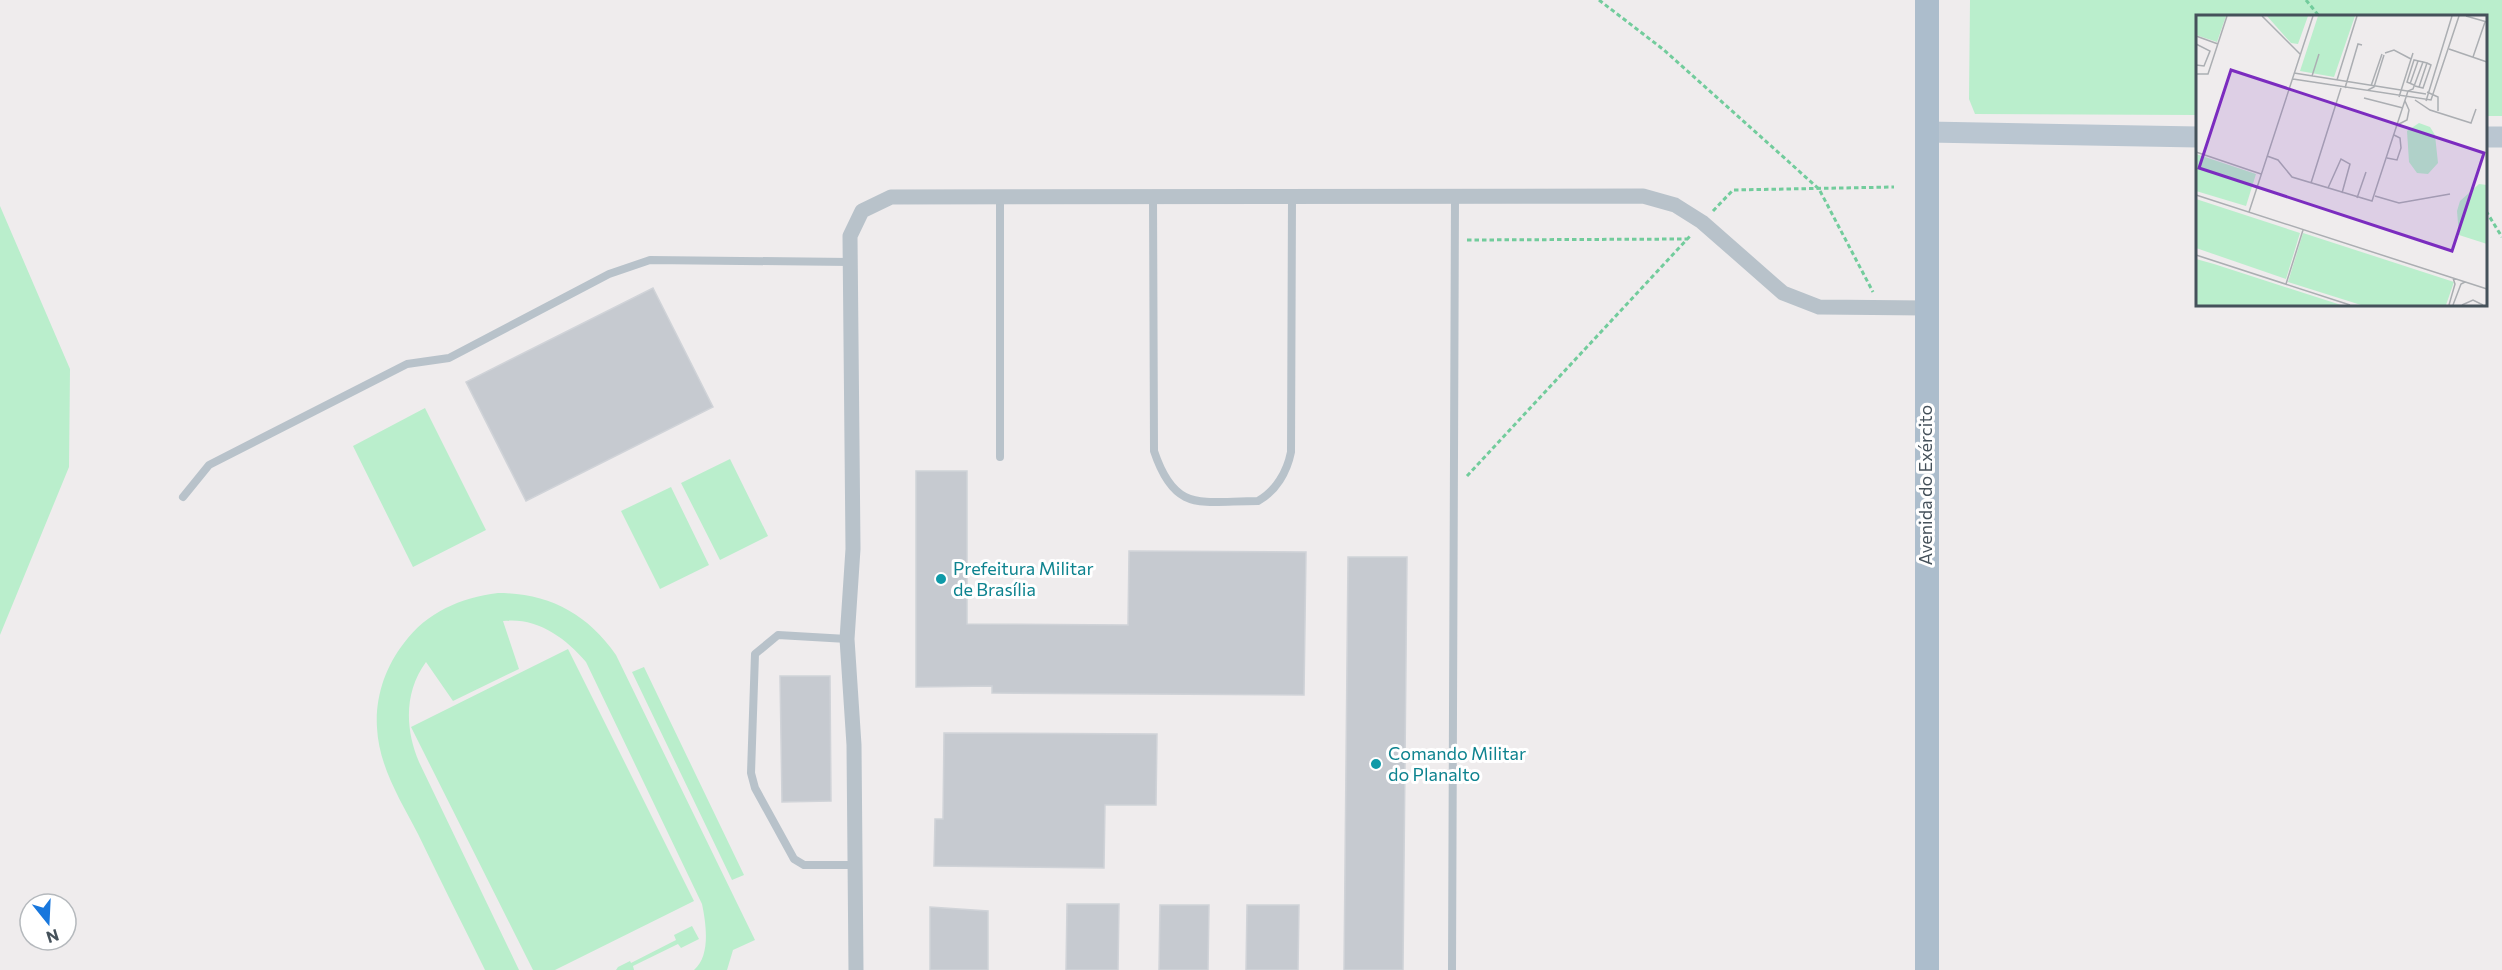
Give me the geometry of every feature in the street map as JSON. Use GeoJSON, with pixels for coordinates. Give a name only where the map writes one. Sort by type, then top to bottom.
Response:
{"type":"FeatureCollection","features":[{"type":"Feature","properties":{"kind":"main road","name":"Avenida do Exército"},"geometry":{"type":"LineString","coordinates":[[1927,0],[1927,970]]}},
{"type":"Feature","properties":{"kind":"main road"},"geometry":{"type":"LineString","coordinates":[[1928,132],[2196,137]]}},
{"type":"Feature","properties":{"kind":"main road"},"geometry":{"type":"LineString","coordinates":[[2487,138],[2502,137]]}},
{"type":"Feature","properties":{"kind":"street"},"geometry":{"type":"LineString","coordinates":[[854,968],[854,744],[847,639],[853,549],[850,236],[862,211],[891,197],[1642,196],[1675,205],[1702,222],[1783,293],[1819,307],[1926,308]]}},
{"type":"Feature","properties":{"kind":"lane"},"geometry":{"type":"LineString","coordinates":[[1000,198],[1000,457]]}},
{"type":"Feature","properties":{"kind":"lane"},"geometry":{"type":"LineString","coordinates":[[1153,198],[1154,451],[1162,476],[1176,492],[1191,501],[1258,501],[1267,496],[1288,469],[1291,452],[1292,198]]}},
{"type":"Feature","properties":{"kind":"lane"},"geometry":{"type":"LineString","coordinates":[[1452,970],[1455,198]]}},
{"type":"Feature","properties":{"kind":"lane"},"geometry":{"type":"LineString","coordinates":[[183,497],[209,465],[407,364],[449,357],[609,274],[650,260],[850,262]]}},
{"type":"Feature","properties":{"kind":"lane"},"geometry":{"type":"LineString","coordinates":[[847,639],[778,635],[755,654],[751,773],[755,788],[794,859],[804,865],[855,865]]}},
{"type":"Feature","properties":{"kind":"path"},"geometry":{"type":"LineString","coordinates":[[1599,0],[1664,50],[1819,189],[1881,308]]}},
{"type":"Feature","properties":{"kind":"path"},"geometry":{"type":"LineString","coordinates":[[2306,0],[2318,15]]}},
{"type":"Feature","properties":{"kind":"path"},"geometry":{"type":"LineString","coordinates":[[1713,212],[1733,190],[1893,187]]}},
{"type":"Feature","properties":{"kind":"path"},"geometry":{"type":"LineString","coordinates":[[2487,214],[2502,237]]}},
{"type":"Feature","properties":{"kind":"path"},"geometry":{"type":"LineString","coordinates":[[1466,477],[1694,232]]}},
{"type":"Feature","properties":{"kind":"path"},"geometry":{"type":"LineString","coordinates":[[1454,240],[1687,239]]}},
{"type":"Feature","properties":{"kind":"green space"},"geometry":{"type":"Polygon","coordinates":[[[1970,0],[2502,0],[2502,116],[2487,116],[2487,15],[2196,15],[2196,115],[1975,114],[1969,99],[1970,0]]]}},
{"type":"Feature","properties":{"kind":"green space"},"geometry":{"type":"Polygon","coordinates":[[[0,206],[70,369],[69,467],[0,635],[0,206]]]}},
{"type":"Feature","properties":{"kind":"green space"},"geometry":{"type":"Polygon","coordinates":[[[425,408],[486,530],[413,567],[353,446],[425,408]]]}},
{"type":"Feature","properties":{"kind":"green space"},"geometry":{"type":"Polygon","coordinates":[[[730,459],[768,536],[720,560],[681,483],[730,459]]]}},
{"type":"Feature","properties":{"kind":"green space"},"geometry":{"type":"Polygon","coordinates":[[[671,487],[709,565],[660,589],[621,511],[671,487]]]}},
{"type":"Feature","properties":{"kind":"green space"},"geometry":{"type":"Polygon","coordinates":[[[498,593],[533,597],[565,608],[592,628],[616,655],[755,940],[733,950],[727,970],[694,970],[705,948],[706,930],[702,904],[586,662],[569,644],[549,631],[527,622],[503,621],[519,669],[453,701],[426,662],[414,686],[409,711],[411,737],[419,762],[519,970],[485,970],[386,770],[379,742],[377,717],[380,694],[391,662],[413,632],[445,608],[484,595],[498,593]]]}},
{"type":"Feature","properties":{"kind":"green space"},"geometry":{"type":"Polygon","coordinates":[[[568,649],[694,901],[555,970],[533,970],[411,727],[568,649]]]}},
{"type":"Feature","properties":{"kind":"green space"},"geometry":{"type":"Polygon","coordinates":[[[644,667],[744,875],[732,880],[632,672],[644,667]]]}},
{"type":"Feature","properties":{"kind":"green space"},"geometry":{"type":"Polygon","coordinates":[[[692,926],[699,939],[681,948],[678,944],[633,966],[634,970],[616,970],[676,940],[674,935],[692,926]]]}},
{"type":"Feature","properties":{"kind":"building"},"geometry":{"type":"Polygon","coordinates":[[[653,288],[713,407],[526,501],[466,382],[653,288]]]}},
{"type":"Feature","properties":{"kind":"building"},"geometry":{"type":"Polygon","coordinates":[[[916,471],[967,471],[967,624],[1128,625],[1129,551],[1306,552],[1304,695],[992,693],[992,686],[916,687],[916,471]]]}},
{"type":"Feature","properties":{"kind":"building","name":"Comando Militar do Planalto"},"geometry":{"type":"Polygon","coordinates":[[[1348,557],[1407,557],[1403,970],[1344,970],[1348,557]]]}},
{"type":"Feature","properties":{"kind":"building"},"geometry":{"type":"Polygon","coordinates":[[[780,676],[830,676],[831,801],[782,802],[780,676]]]}},
{"type":"Feature","properties":{"kind":"building"},"geometry":{"type":"Polygon","coordinates":[[[944,733],[1157,734],[1156,805],[1105,805],[1104,868],[934,866],[935,819],[943,819],[944,733]]]}},
{"type":"Feature","properties":{"kind":"building"},"geometry":{"type":"Polygon","coordinates":[[[1067,904],[1119,904],[1118,970],[1066,970],[1067,904]]]}},
{"type":"Feature","properties":{"kind":"building"},"geometry":{"type":"Polygon","coordinates":[[[1160,905],[1209,905],[1208,970],[1159,970],[1160,905]]]}},
{"type":"Feature","properties":{"kind":"building"},"geometry":{"type":"Polygon","coordinates":[[[1247,905],[1299,905],[1298,970],[1246,970],[1247,905]]]}},
{"type":"Feature","properties":{"kind":"building"},"geometry":{"type":"Polygon","coordinates":[[[930,907],[988,911],[988,970],[930,970],[930,907]]]}},
{"type":"Feature","properties":{"kind":"place","name":"Prefeitura Militar de Brasília"},"geometry":{"type":"Point","coordinates":[941,579]}},
{"type":"Feature","properties":{"kind":"place","name":"Comando Militar do Planalto"},"geometry":{"type":"Point","coordinates":[1376,764]}}]}
